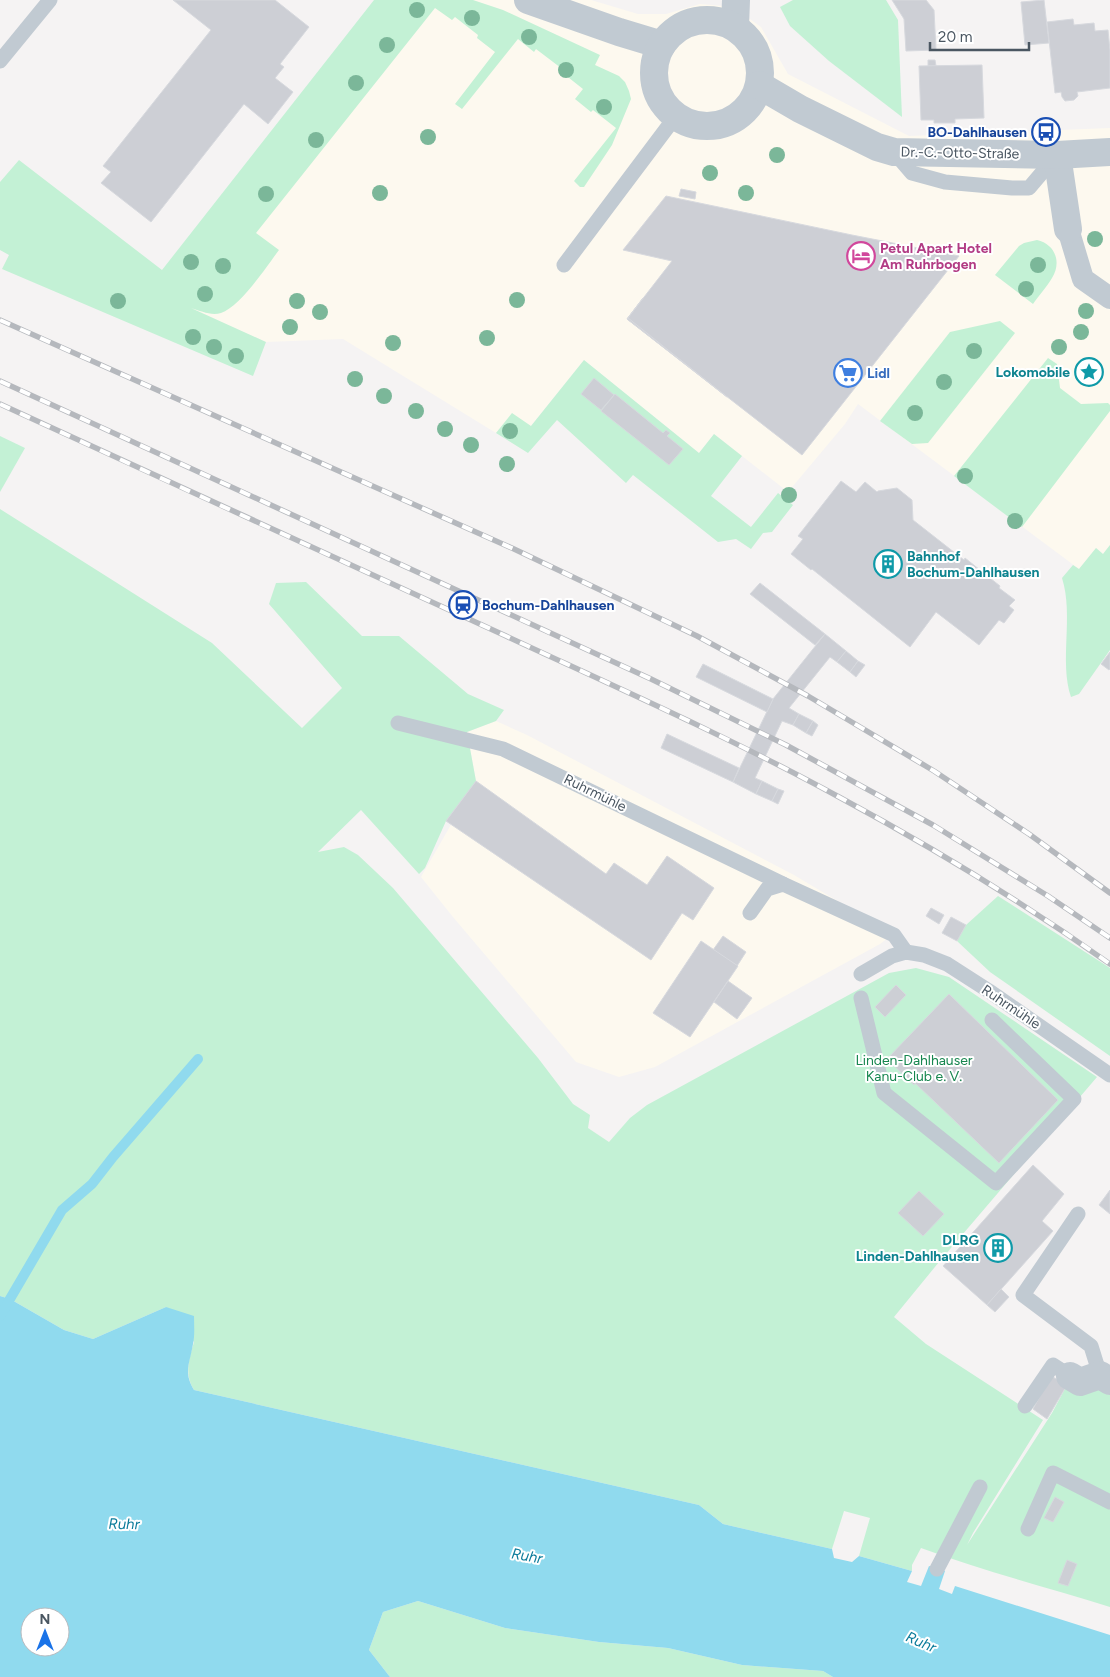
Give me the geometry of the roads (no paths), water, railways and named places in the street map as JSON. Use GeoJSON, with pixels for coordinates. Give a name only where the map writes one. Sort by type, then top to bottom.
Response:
{"type":"FeatureCollection","features":[{"type":"Feature","properties":{"kind":"street"},"geometry":{"type":"LineString","coordinates":[[528,0],[662,45]]}},
{"type":"Feature","properties":{"kind":"street"},"geometry":{"type":"LineString","coordinates":[[735,27],[736,0]]}},
{"type":"Feature","properties":{"kind":"street"},"geometry":{"type":"LineString","coordinates":[[697,20],[714,20],[735,27],[744,34],[756,52],[761,68],[759,85],[755,96],[746,110],[737,117],[722,124],[698,125],[686,122],[676,116],[662,100],[654,81],[656,60],[662,45],[672,33],[682,26],[697,20]]}},
{"type":"Feature","properties":{"kind":"street","name":"Dr.-C.-Otto-Straße"},"geometry":{"type":"LineString","coordinates":[[759,85],[800,109],[877,147],[894,152],[1057,155],[1110,152]]}},
{"type":"Feature","properties":{"kind":"street"},"geometry":{"type":"LineString","coordinates":[[1057,155],[1068,229],[1083,278],[1110,298]]}},
{"type":"Feature","properties":{"kind":"street"},"geometry":{"type":"LineString","coordinates":[[1061,1370],[1080,1382],[1105,1378]]}},
{"type":"Feature","properties":{"kind":"lane"},"geometry":{"type":"LineString","coordinates":[[0,61],[50,0]]}},
{"type":"Feature","properties":{"kind":"lane"},"geometry":{"type":"LineString","coordinates":[[564,265],[676,116]]}},
{"type":"Feature","properties":{"kind":"lane","name":"Ruhrmühle"},"geometry":{"type":"LineString","coordinates":[[398,724],[503,749],[783,884],[894,935],[906,952],[924,954],[947,964],[1110,1075]]}},
{"type":"Feature","properties":{"kind":"lane"},"geometry":{"type":"LineString","coordinates":[[750,912],[767,889],[783,884]]}},
{"type":"Feature","properties":{"kind":"lane"},"geometry":{"type":"LineString","coordinates":[[861,974],[892,956],[906,952]]}},
{"type":"Feature","properties":{"kind":"lane"},"geometry":{"type":"LineString","coordinates":[[861,998],[884,1093],[996,1183],[1074,1099],[992,1020]]}},
{"type":"Feature","properties":{"kind":"lane"},"geometry":{"type":"LineString","coordinates":[[1078,1214],[1023,1295],[1091,1346],[1105,1378]]}},
{"type":"Feature","properties":{"kind":"lane"},"geometry":{"type":"LineString","coordinates":[[1025,1406],[1061,1370]]}},
{"type":"Feature","properties":{"kind":"lane"},"geometry":{"type":"LineString","coordinates":[[1028,1529],[1053,1473],[1110,1502]]}},
{"type":"Feature","properties":{"kind":"lane"},"geometry":{"type":"LineString","coordinates":[[937,1569],[980,1487]]}},
{"type":"Feature","properties":{"kind":"water","name":"Ruhr"},"geometry":{"type":"Polygon","coordinates":[[[0,1296],[10,1299],[64,1330],[93,1339],[166,1307],[194,1316],[194,1337],[188,1373],[194,1390],[699,1505],[723,1524],[832,1549],[834,1558],[852,1562],[859,1556],[912,1571],[907,1582],[921,1586],[929,1566],[945,1571],[939,1589],[952,1594],[955,1586],[1110,1635],[1110,1677],[833,1677],[823,1671],[742,1665],[668,1648],[599,1642],[505,1628],[418,1601],[383,1612],[369,1650],[390,1677],[0,1677],[0,1296]]]}},
{"type":"Feature","properties":{"kind":"waterway"},"geometry":{"type":"LineString","coordinates":[[0,1316],[62,1210],[92,1184],[198,1059]]}},
{"type":"Feature","properties":{"kind":"railway"},"geometry":{"type":"LineString","coordinates":[[0,320],[514,549],[697,636],[808,696],[934,771],[1029,834],[1110,893]]}},
{"type":"Feature","properties":{"kind":"railway"},"geometry":{"type":"LineString","coordinates":[[0,381],[651,679],[786,745],[933,825],[1048,896],[1110,938]]}},
{"type":"Feature","properties":{"kind":"railway"},"geometry":{"type":"LineString","coordinates":[[0,404],[590,675],[757,754],[839,797],[943,856],[1044,919],[1110,964]]}},
{"type":"Feature","properties":{"kind":"place","name":"BO-Dahlhausen"},"geometry":{"type":"Point","coordinates":[1046,132]}},
{"type":"Feature","properties":{"kind":"place","name":"Petul Apart Hotel Am Ruhrbogen"},"geometry":{"type":"Point","coordinates":[861,256]}},
{"type":"Feature","properties":{"kind":"place","name":"Lokomobile"},"geometry":{"type":"Point","coordinates":[1089,372]}},
{"type":"Feature","properties":{"kind":"place","name":"Lidl"},"geometry":{"type":"Point","coordinates":[848,373]}},
{"type":"Feature","properties":{"kind":"place","name":"Bahnhof Bochum-Dahlhausen"},"geometry":{"type":"Point","coordinates":[888,564]}},
{"type":"Feature","properties":{"kind":"place","name":"Bochum-Dahlhausen"},"geometry":{"type":"Point","coordinates":[463,605]}},
{"type":"Feature","properties":{"kind":"place","name":"DLRG Linden-Dahlhausen"},"geometry":{"type":"Point","coordinates":[998,1248]}},
{"type":"Feature","properties":{"kind":"park label","name":"Linden-Dahlhauser Kanu-Club e. V."},"geometry":{"type":"Point","coordinates":[914,1068]}}]}
